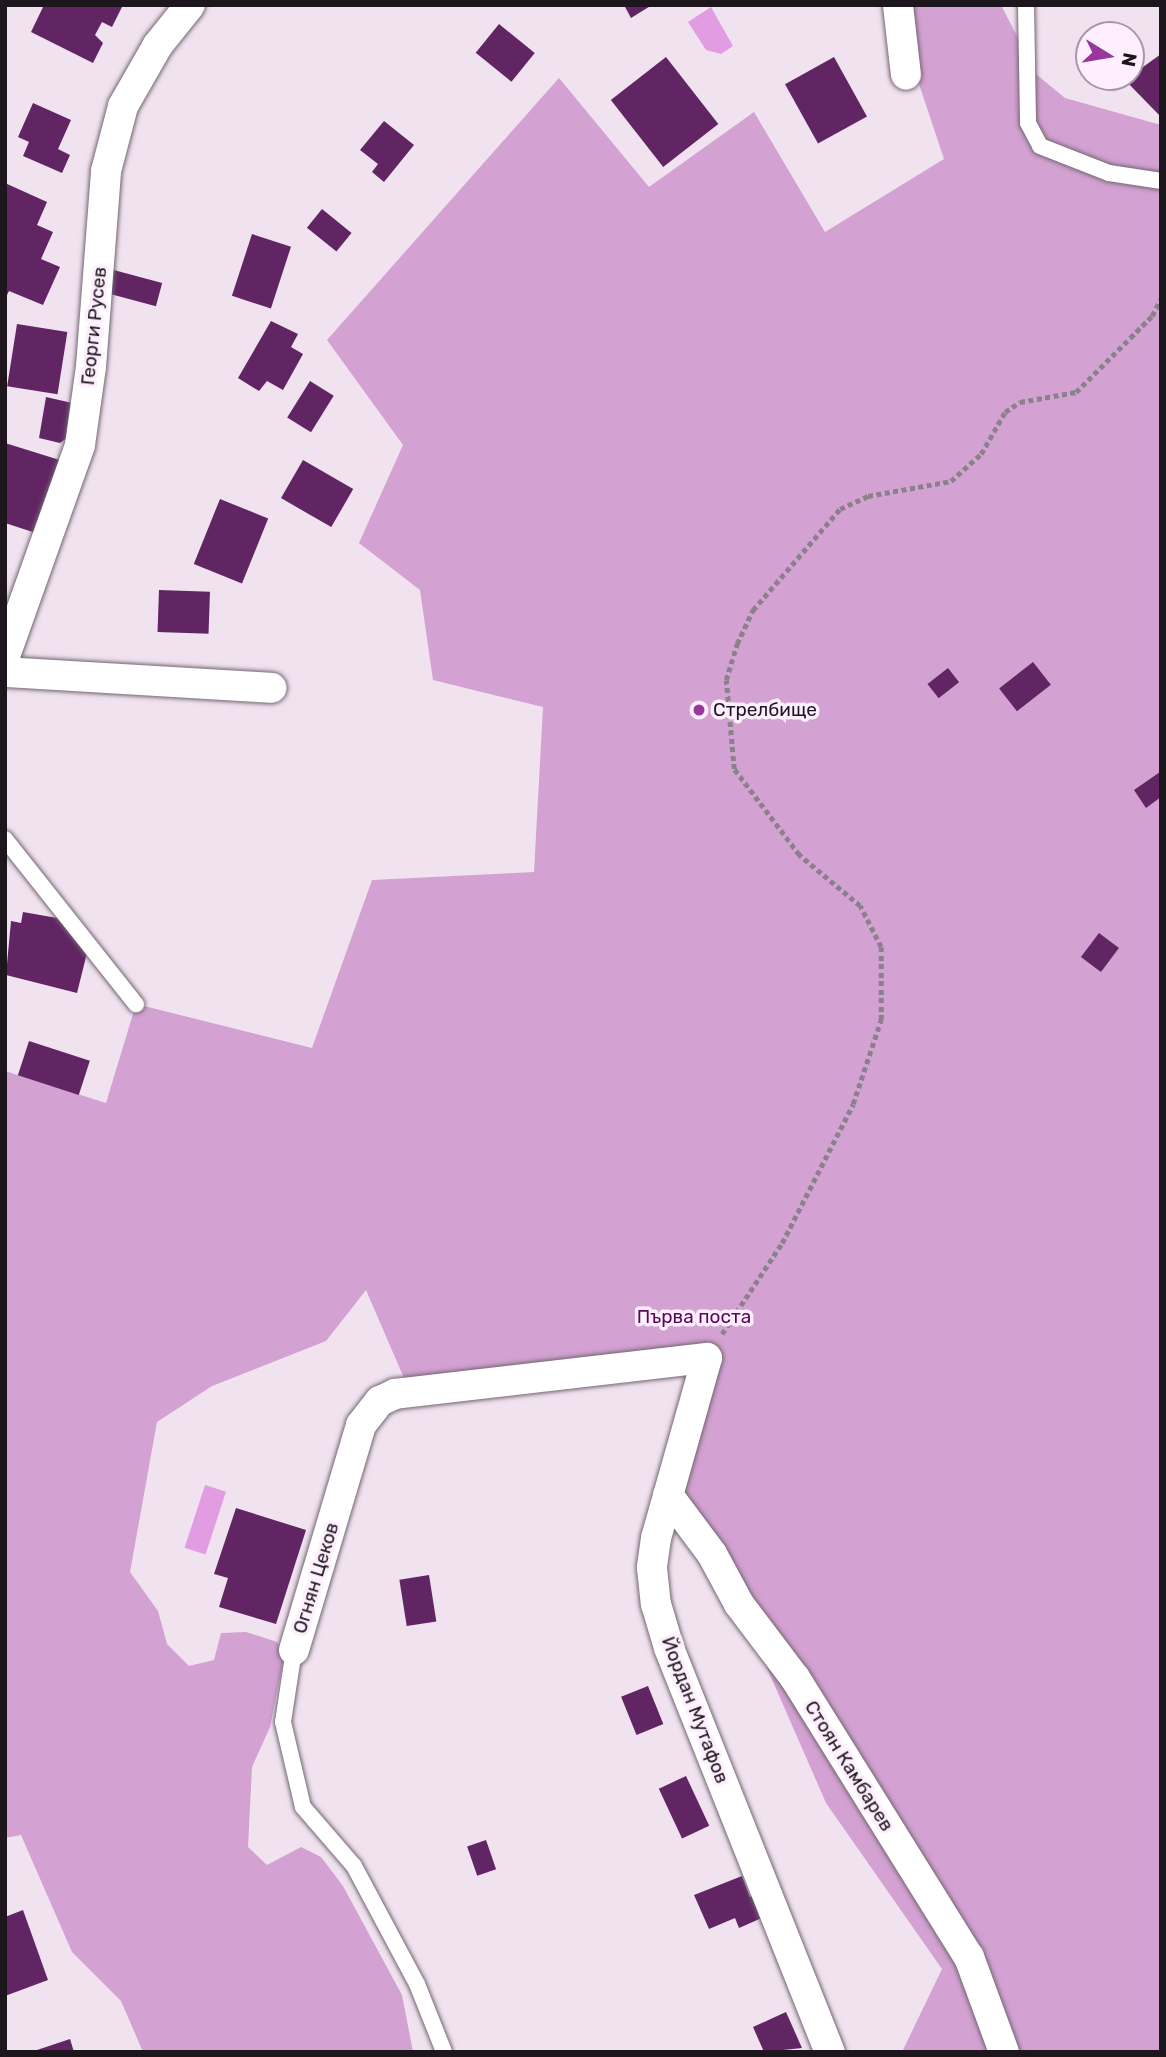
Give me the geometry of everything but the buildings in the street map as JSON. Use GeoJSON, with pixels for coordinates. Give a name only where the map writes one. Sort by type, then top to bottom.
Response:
{"type":"FeatureCollection","features":[{"type":"Feature","properties":{"kind":"street","name":"Георги Русев"},"geometry":{"type":"LineString","coordinates":[[5,656],[80,445],[91,367],[106,171],[122,106],[158,46],[190,5]]}},
{"type":"Feature","properties":{"kind":"street"},"geometry":{"type":"LineString","coordinates":[[898,5],[906,75]]}},
{"type":"Feature","properties":{"kind":"street"},"geometry":{"type":"LineString","coordinates":[[5,672],[272,688]]}},
{"type":"Feature","properties":{"kind":"street","name":"Йордан Мутафов"},"geometry":{"type":"LineString","coordinates":[[707,1358],[668,1495],[652,1567],[669,1648],[831,2052]]}},
{"type":"Feature","properties":{"kind":"street","name":"Огнян Цеков"},"geometry":{"type":"LineString","coordinates":[[294,1650],[361,1425],[380,1401],[395,1394],[707,1358]]}},
{"type":"Feature","properties":{"kind":"street","name":"Стоян Камбарев"},"geometry":{"type":"LineString","coordinates":[[668,1495],[712,1554],[738,1604],[794,1678],[969,1957],[1004,2052]]}},
{"type":"Feature","properties":{"kind":"lane"},"geometry":{"type":"LineString","coordinates":[[1026,5],[1028,123],[1040,146],[1110,173],[1161,181]]}},
{"type":"Feature","properties":{"kind":"lane"},"geometry":{"type":"LineString","coordinates":[[5,839],[136,1004]]}},
{"type":"Feature","properties":{"kind":"lane","name":"Огнян Цеков"},"geometry":{"type":"LineString","coordinates":[[294,1650],[283,1721],[303,1807],[355,1866],[417,1984],[444,2052]]}},
{"type":"Feature","properties":{"kind":"path"},"geometry":{"type":"LineString","coordinates":[[707,1358],[782,1243],[853,1104],[881,1020],[881,947],[860,906],[799,855],[734,769],[726,680],[737,645],[753,610],[841,509],[867,496],[951,481],[981,454],[1005,412],[1020,402],[1076,392],[1152,316],[1161,298]]}},
{"type":"Feature","properties":{"kind":"green space","name":"Първа поста"},"geometry":{"type":"Polygon","coordinates":[[[899,5],[1001,5],[1037,75],[1065,98],[1161,125],[1161,2052],[902,2052],[942,1969],[826,1803],[739,1604],[668,1495],[706,1358],[410,1392],[366,1290],[326,1341],[212,1386],[157,1422],[130,1572],[158,1611],[167,1644],[189,1666],[214,1660],[221,1633],[246,1632],[277,1642],[284,1657],[270,1727],[252,1767],[248,1847],[267,1865],[301,1847],[321,1857],[343,1886],[402,1995],[413,2052],[143,2052],[121,2001],[72,1952],[21,1835],[5,1838],[5,1071],[106,1103],[136,1004],[312,1048],[372,880],[534,872],[543,707],[433,680],[420,590],[359,543],[403,445],[327,340],[559,78],[649,187],[754,112],[825,232],[944,159],[900,27],[899,5]]]}},
{"type":"Feature","properties":{"kind":"shaded area"},"geometry":{"type":"Polygon","coordinates":[[[711,7],[733,46],[721,54],[706,50],[688,22],[711,7]]]}},
{"type":"Feature","properties":{"kind":"shaded area"},"geometry":{"type":"Polygon","coordinates":[[[205,1485],[226,1492],[206,1555],[185,1548],[205,1485]]]}},
{"type":"Feature","properties":{"kind":"place","name":"Стрелбище"},"geometry":{"type":"Point","coordinates":[699,710]}}]}
